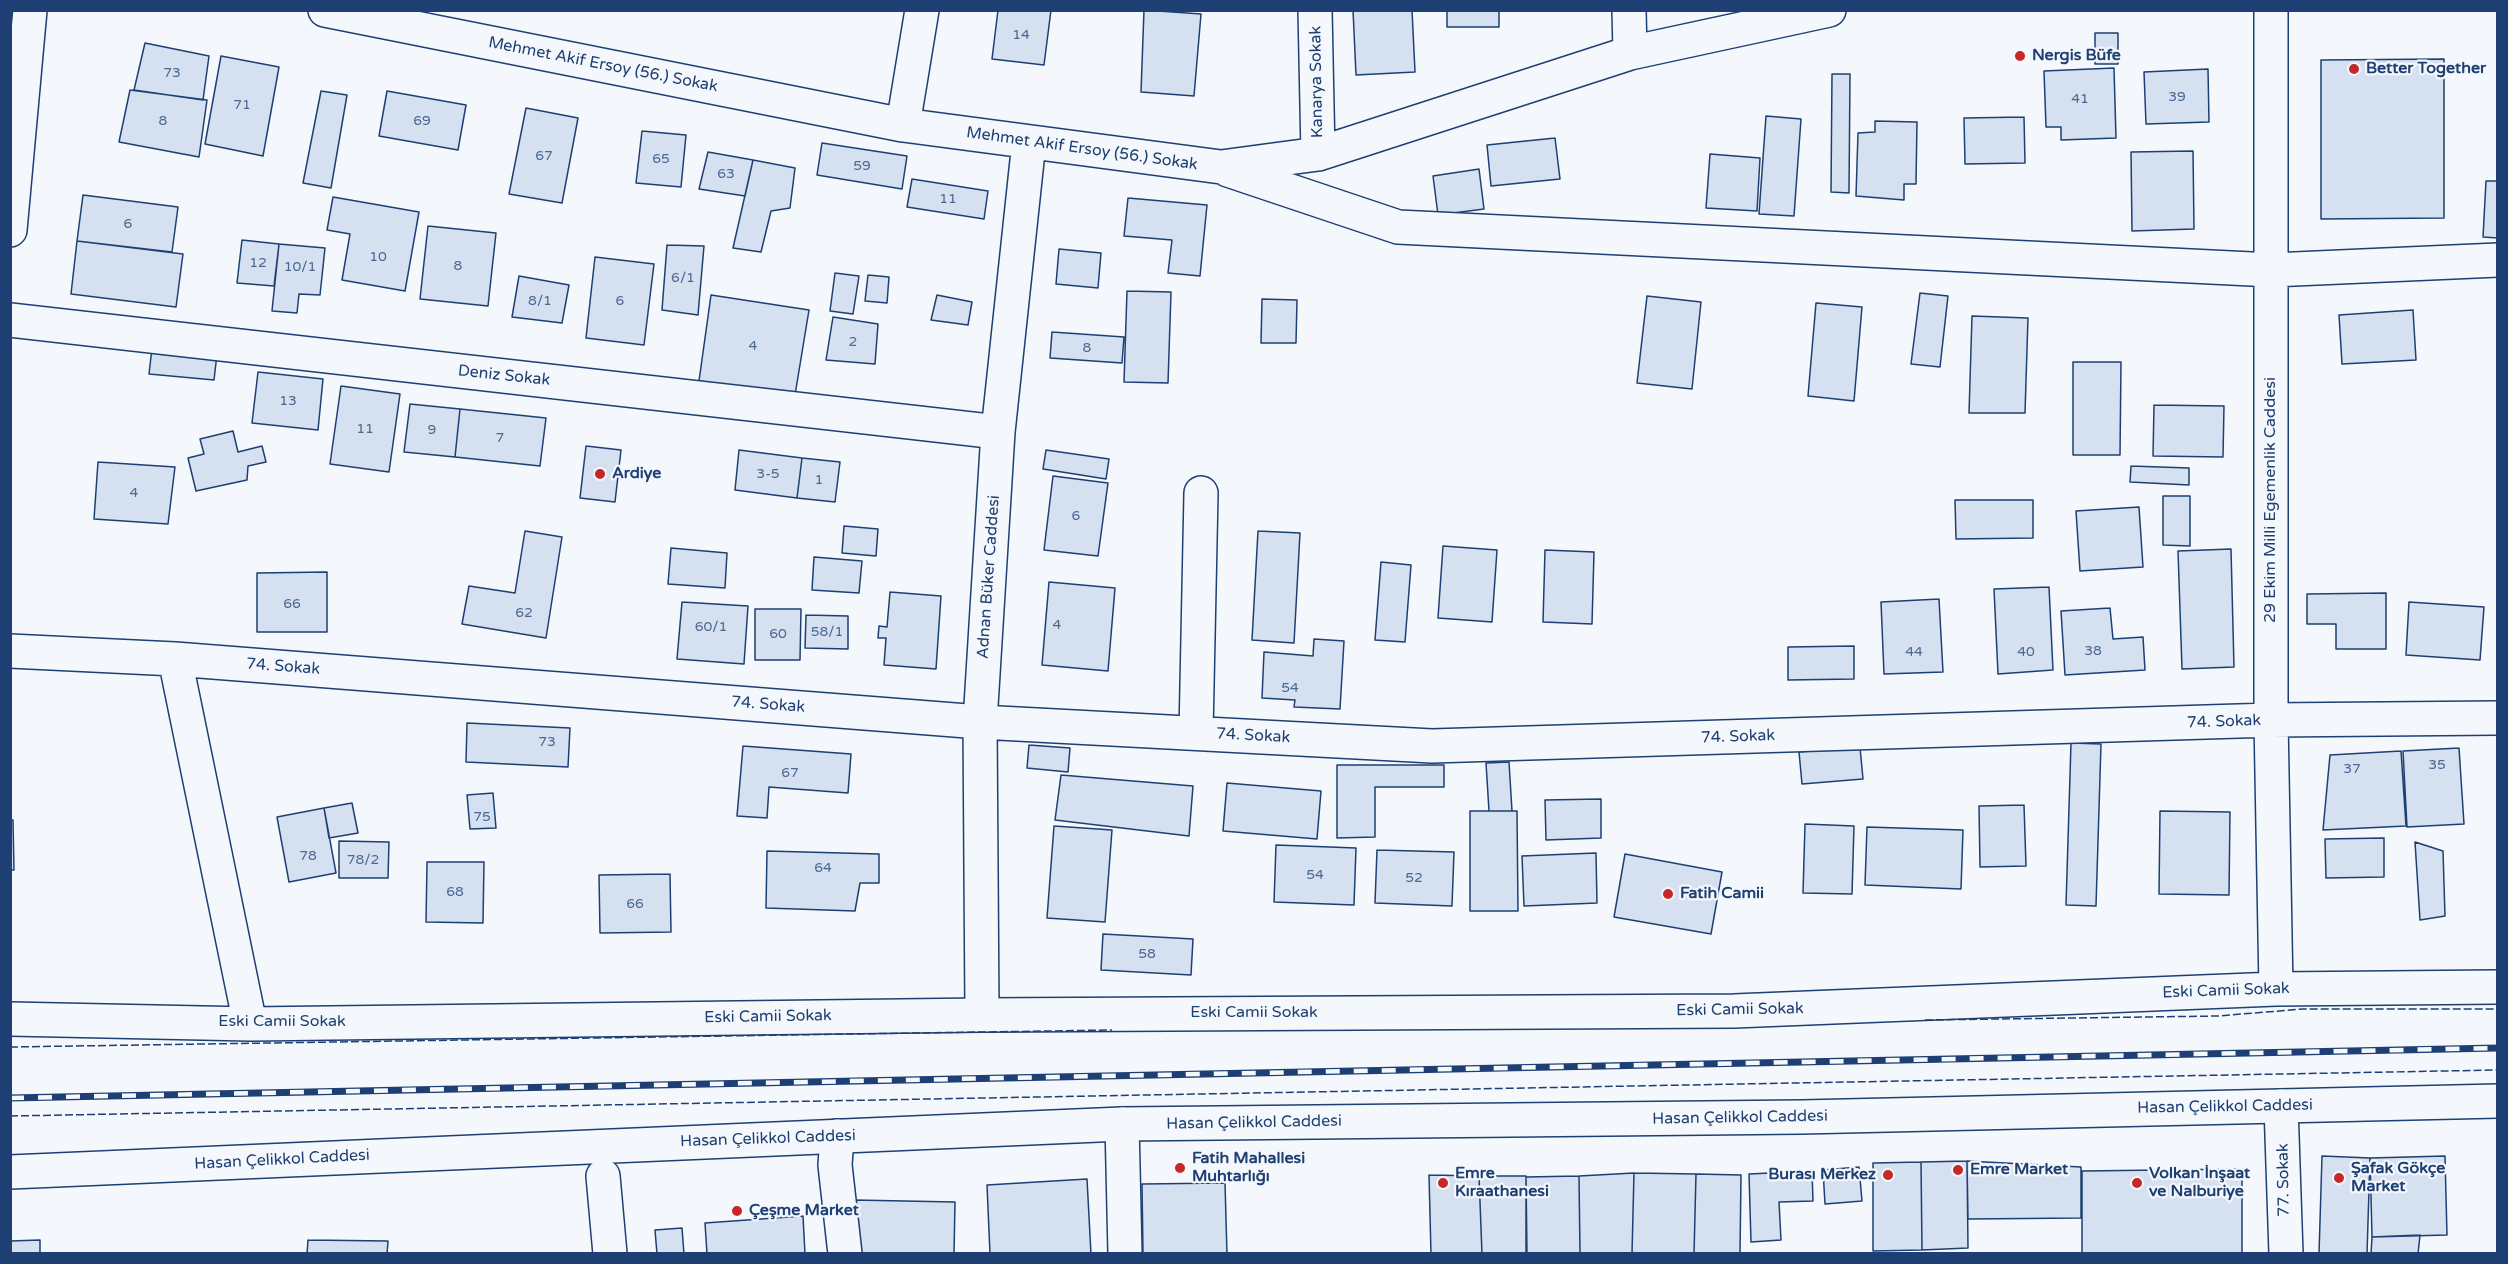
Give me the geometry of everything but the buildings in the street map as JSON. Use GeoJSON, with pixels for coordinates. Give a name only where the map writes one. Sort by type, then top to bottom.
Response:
{"type":"FeatureCollection","features":[{"type":"Feature","properties":{"kind":"street"},"geometry":{"type":"LineString","coordinates":[[10,230],[30,10]]}},
{"type":"Feature","properties":{"kind":"street","name":"Mehmet Akif Ersoy (56.) Sokak"},"geometry":{"type":"LineString","coordinates":[[325,10],[903,124],[1221,167],[1318,154],[1630,53],[1829,10]]}},
{"type":"Feature","properties":{"kind":"street"},"geometry":{"type":"LineString","coordinates":[[903,124],[922,10]]}},
{"type":"Feature","properties":{"kind":"street","name":"Kanarya Sokak"},"geometry":{"type":"LineString","coordinates":[[1315,10],[1318,154]]}},
{"type":"Feature","properties":{"kind":"street"},"geometry":{"type":"LineString","coordinates":[[1629,10],[1630,53]]}},
{"type":"Feature","properties":{"kind":"street","name":"29 Ekim Milli Egemenlik Caddesi"},"geometry":{"type":"LineString","coordinates":[[2271,10],[2271,720],[2276,988]]}},
{"type":"Feature","properties":{"kind":"street","name":"Adnan Büker Caddesi"},"geometry":{"type":"LineString","coordinates":[[982,1015],[980,722],[998,432],[1029,142]]}},
{"type":"Feature","properties":{"kind":"street"},"geometry":{"type":"LineString","coordinates":[[1221,167],[1398,227],[2272,270],[2498,260]]}},
{"type":"Feature","properties":{"kind":"street","name":"Deniz Sokak"},"geometry":{"type":"LineString","coordinates":[[10,320],[998,432]]}},
{"type":"Feature","properties":{"kind":"street"},"geometry":{"type":"LineString","coordinates":[[1196,733],[1201,493]]}},
{"type":"Feature","properties":{"kind":"street","name":"74. Sokak"},"geometry":{"type":"LineString","coordinates":[[10,651],[175,659],[980,722],[1432,746],[2271,720],[2498,718]]}},
{"type":"Feature","properties":{"kind":"street"},"geometry":{"type":"LineString","coordinates":[[175,659],[250,1023]]}},
{"type":"Feature","properties":{"kind":"street","name":"Eski Camii Sokak"},"geometry":{"type":"LineString","coordinates":[[10,1018],[250,1023],[982,1015],[1734,1011],[2276,988],[2498,987]]}},
{"type":"Feature","properties":{"kind":"street","name":"Hasan Çelikkol Caddesi"},"geometry":{"type":"LineString","coordinates":[[10,1172],[1122,1124],[1802,1117],[2498,1101]]}},
{"type":"Feature","properties":{"kind":"street","name":"77. Sokak"},"geometry":{"type":"LineString","coordinates":[[2282,1106],[2286,1254]]}},
{"type":"Feature","properties":{"kind":"street"},"geometry":{"type":"LineString","coordinates":[[1122,1124],[1125,1254]]}},
{"type":"Feature","properties":{"kind":"street"},"geometry":{"type":"LineString","coordinates":[[837,1136],[835,1165],[845,1254]]}},
{"type":"Feature","properties":{"kind":"street"},"geometry":{"type":"LineString","coordinates":[[603,1176],[610,1254]]}},
{"type":"Feature","properties":{"kind":"railway"},"geometry":{"type":"LineString","coordinates":[[10,1098],[2498,1048]]}},
{"type":"Feature","properties":{"kind":"fence"},"geometry":{"type":"LineString","coordinates":[[1925,1020],[2218,1016],[2303,1009],[2498,1009]]}},
{"type":"Feature","properties":{"kind":"fence"},"geometry":{"type":"LineString","coordinates":[[10,1047],[1112,1030]]}},
{"type":"Feature","properties":{"kind":"fence"},"geometry":{"type":"LineString","coordinates":[[10,1116],[2498,1070]]}},
{"type":"Feature","properties":{"kind":"place","name":"Nergis Büfe"},"geometry":{"type":"Point","coordinates":[2020,56]}},
{"type":"Feature","properties":{"kind":"place","name":"Better Together"},"geometry":{"type":"Point","coordinates":[2354,69]}},
{"type":"Feature","properties":{"kind":"place","name":"Ardiye"},"geometry":{"type":"Point","coordinates":[600,474]}},
{"type":"Feature","properties":{"kind":"place","name":"Fatih Camii"},"geometry":{"type":"Point","coordinates":[1668,894]}},
{"type":"Feature","properties":{"kind":"place","name":"Fatih Mahallesi Muhtarlığı"},"geometry":{"type":"Point","coordinates":[1180,1168]}},
{"type":"Feature","properties":{"kind":"place","name":"Emre Market"},"geometry":{"type":"Point","coordinates":[1958,1170]}},
{"type":"Feature","properties":{"kind":"place","name":"Burası Merkez"},"geometry":{"type":"Point","coordinates":[1888,1175]}},
{"type":"Feature","properties":{"kind":"place","name":"Şafak Gökçe Market"},"geometry":{"type":"Point","coordinates":[2339,1178]}},
{"type":"Feature","properties":{"kind":"place","name":"Emre Kıraathanesi"},"geometry":{"type":"Point","coordinates":[1443,1183]}},
{"type":"Feature","properties":{"kind":"place","name":"Volkan İnşaat ve Nalburiye"},"geometry":{"type":"Point","coordinates":[2137,1183]}},
{"type":"Feature","properties":{"kind":"place","name":"Çeşme Market"},"geometry":{"type":"Point","coordinates":[737,1211]}}]}
